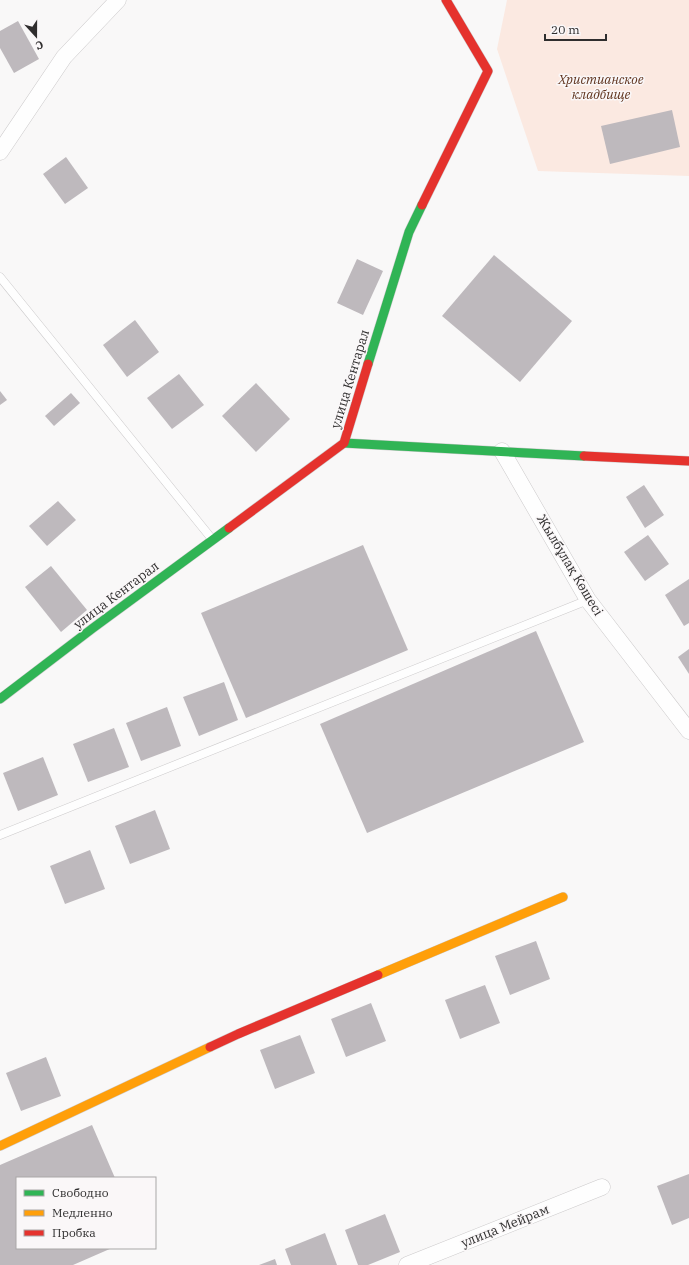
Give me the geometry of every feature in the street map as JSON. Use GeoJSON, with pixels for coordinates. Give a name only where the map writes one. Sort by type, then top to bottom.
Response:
{"type":"FeatureCollection","features":[{"type":"Feature","properties":{"kind":"street"},"geometry":{"type":"LineString","coordinates":[[0,152],[64,58],[118,0]]}},
{"type":"Feature","properties":{"kind":"street","name":"улица Кентарал"},"geometry":{"type":"LineString","coordinates":[[0,699],[344,442],[409,232],[488,71],[446,0]]}},
{"type":"Feature","properties":{"kind":"street"},"geometry":{"type":"LineString","coordinates":[[344,442],[689,461]]}},
{"type":"Feature","properties":{"kind":"street","name":"Жылбұлақ Көшесі"},"geometry":{"type":"LineString","coordinates":[[502,451],[588,600],[689,731]]}},
{"type":"Feature","properties":{"kind":"street"},"geometry":{"type":"LineString","coordinates":[[0,1146],[238,1034],[563,897]]}},
{"type":"Feature","properties":{"kind":"street","name":"улица Мейрам"},"geometry":{"type":"LineString","coordinates":[[407,1265],[602,1187]]}},
{"type":"Feature","properties":{"kind":"lane"},"geometry":{"type":"LineString","coordinates":[[0,277],[213,540]]}},
{"type":"Feature","properties":{"kind":"lane"},"geometry":{"type":"LineString","coordinates":[[0,835],[588,600]]}},
{"type":"Feature","properties":{"kind":"green space","name":"Христианское кладбище"},"geometry":{"type":"Polygon","coordinates":[[[507,0],[689,0],[689,176],[538,171],[497,49],[507,0]]]}},
{"type":"Feature","properties":{"kind":"building"},"geometry":{"type":"Polygon","coordinates":[[[18,21],[39,59],[14,73],[0,48],[0,31],[18,21]]]}},
{"type":"Feature","properties":{"kind":"building"},"geometry":{"type":"Polygon","coordinates":[[[672,110],[680,147],[610,164],[601,126],[672,110]]]}},
{"type":"Feature","properties":{"kind":"building"},"geometry":{"type":"Polygon","coordinates":[[[66,157],[88,188],[65,204],[43,174],[66,157]]]}},
{"type":"Feature","properties":{"kind":"building"},"geometry":{"type":"Polygon","coordinates":[[[494,255],[572,321],[520,382],[442,316],[494,255]]]}},
{"type":"Feature","properties":{"kind":"building"},"geometry":{"type":"Polygon","coordinates":[[[357,259],[383,271],[363,315],[337,303],[357,259]]]}},
{"type":"Feature","properties":{"kind":"building"},"geometry":{"type":"Polygon","coordinates":[[[135,320],[159,352],[127,377],[103,345],[135,320]]]}},
{"type":"Feature","properties":{"kind":"building"},"geometry":{"type":"Polygon","coordinates":[[[179,374],[204,405],[172,429],[147,398],[179,374]]]}},
{"type":"Feature","properties":{"kind":"building"},"geometry":{"type":"Polygon","coordinates":[[[256,383],[290,419],[256,452],[222,416],[256,383]]]}},
{"type":"Feature","properties":{"kind":"building"},"geometry":{"type":"Polygon","coordinates":[[[0,391],[7,400],[0,405],[0,391]]]}},
{"type":"Feature","properties":{"kind":"building"},"geometry":{"type":"Polygon","coordinates":[[[71,393],[80,403],[54,426],[45,416],[71,393]]]}},
{"type":"Feature","properties":{"kind":"building"},"geometry":{"type":"Polygon","coordinates":[[[644,485],[664,515],[645,528],[626,497],[644,485]]]}},
{"type":"Feature","properties":{"kind":"building"},"geometry":{"type":"Polygon","coordinates":[[[58,501],[76,520],[47,546],[29,526],[58,501]]]}},
{"type":"Feature","properties":{"kind":"building"},"geometry":{"type":"Polygon","coordinates":[[[648,535],[669,564],[645,581],[624,552],[648,535]]]}},
{"type":"Feature","properties":{"kind":"building"},"geometry":{"type":"Polygon","coordinates":[[[363,545],[408,650],[246,718],[201,613],[363,545]]]}},
{"type":"Feature","properties":{"kind":"building"},"geometry":{"type":"Polygon","coordinates":[[[51,566],[87,610],[61,632],[25,587],[51,566]]]}},
{"type":"Feature","properties":{"kind":"building"},"geometry":{"type":"Polygon","coordinates":[[[689,579],[689,623],[684,626],[665,595],[689,579]]]}},
{"type":"Feature","properties":{"kind":"building"},"geometry":{"type":"Polygon","coordinates":[[[536,631],[584,742],[367,833],[320,724],[536,631]]]}},
{"type":"Feature","properties":{"kind":"building"},"geometry":{"type":"Polygon","coordinates":[[[689,649],[689,674],[678,657],[689,649]]]}},
{"type":"Feature","properties":{"kind":"building"},"geometry":{"type":"Polygon","coordinates":[[[224,682],[238,720],[199,736],[183,697],[224,682]]]}},
{"type":"Feature","properties":{"kind":"building"},"geometry":{"type":"Polygon","coordinates":[[[167,707],[181,746],[141,761],[126,723],[167,707]]]}},
{"type":"Feature","properties":{"kind":"building"},"geometry":{"type":"Polygon","coordinates":[[[114,728],[129,767],[88,782],[73,744],[114,728]]]}},
{"type":"Feature","properties":{"kind":"building"},"geometry":{"type":"Polygon","coordinates":[[[43,757],[58,795],[18,811],[3,773],[43,757]]]}},
{"type":"Feature","properties":{"kind":"building"},"geometry":{"type":"Polygon","coordinates":[[[155,810],[170,849],[130,864],[115,826],[155,810]]]}},
{"type":"Feature","properties":{"kind":"building"},"geometry":{"type":"Polygon","coordinates":[[[90,850],[105,889],[65,904],[50,866],[90,850]]]}},
{"type":"Feature","properties":{"kind":"building"},"geometry":{"type":"Polygon","coordinates":[[[536,941],[550,979],[510,995],[495,956],[536,941]]]}},
{"type":"Feature","properties":{"kind":"building"},"geometry":{"type":"Polygon","coordinates":[[[485,985],[500,1023],[460,1039],[445,1000],[485,985]]]}},
{"type":"Feature","properties":{"kind":"building"},"geometry":{"type":"Polygon","coordinates":[[[371,1003],[386,1041],[346,1057],[331,1019],[371,1003]]]}},
{"type":"Feature","properties":{"kind":"building"},"geometry":{"type":"Polygon","coordinates":[[[300,1035],[315,1073],[275,1089],[260,1050],[300,1035]]]}},
{"type":"Feature","properties":{"kind":"building"},"geometry":{"type":"Polygon","coordinates":[[[46,1057],[61,1096],[21,1111],[6,1073],[46,1057]]]}},
{"type":"Feature","properties":{"kind":"building"},"geometry":{"type":"Polygon","coordinates":[[[92,1125],[115,1177],[16,1177],[16,1249],[110,1249],[73,1265],[0,1265],[0,1165],[92,1125]]]}},
{"type":"Feature","properties":{"kind":"building"},"geometry":{"type":"Polygon","coordinates":[[[689,1174],[689,1218],[672,1225],[657,1186],[689,1174]]]}},
{"type":"Feature","properties":{"kind":"building"},"geometry":{"type":"Polygon","coordinates":[[[385,1214],[400,1252],[368,1265],[358,1265],[345,1230],[385,1214]]]}},
{"type":"Feature","properties":{"kind":"building"},"geometry":{"type":"Polygon","coordinates":[[[325,1233],[337,1265],[291,1265],[285,1249],[325,1233]]]}},
{"type":"Feature","properties":{"kind":"building"},"geometry":{"type":"Polygon","coordinates":[[[275,1259],[277,1265],[259,1265],[275,1259]]]}},
{"type":"Feature","properties":{"kind":"traffic: fast"},"geometry":{"type":"LineString","coordinates":[[368,364],[409,232],[422,205]]}},
{"type":"Feature","properties":{"kind":"traffic: fast"},"geometry":{"type":"LineString","coordinates":[[344,443],[584,456]]}},
{"type":"Feature","properties":{"kind":"traffic: fast"},"geometry":{"type":"LineString","coordinates":[[0,699],[93,628],[229,528]]}},
{"type":"Feature","properties":{"kind":"traffic: slow"},"geometry":{"type":"LineString","coordinates":[[378,975],[563,897]]}},
{"type":"Feature","properties":{"kind":"traffic: slow"},"geometry":{"type":"LineString","coordinates":[[0,1146],[210,1047]]}},
{"type":"Feature","properties":{"kind":"traffic: jam"},"geometry":{"type":"LineString","coordinates":[[422,205],[488,71],[446,0]]}},
{"type":"Feature","properties":{"kind":"traffic: jam"},"geometry":{"type":"LineString","coordinates":[[229,528],[344,443],[368,364]]}},
{"type":"Feature","properties":{"kind":"traffic: jam"},"geometry":{"type":"LineString","coordinates":[[584,456],[689,461]]}},
{"type":"Feature","properties":{"kind":"traffic: jam"},"geometry":{"type":"LineString","coordinates":[[210,1047],[378,975]]}}]}
